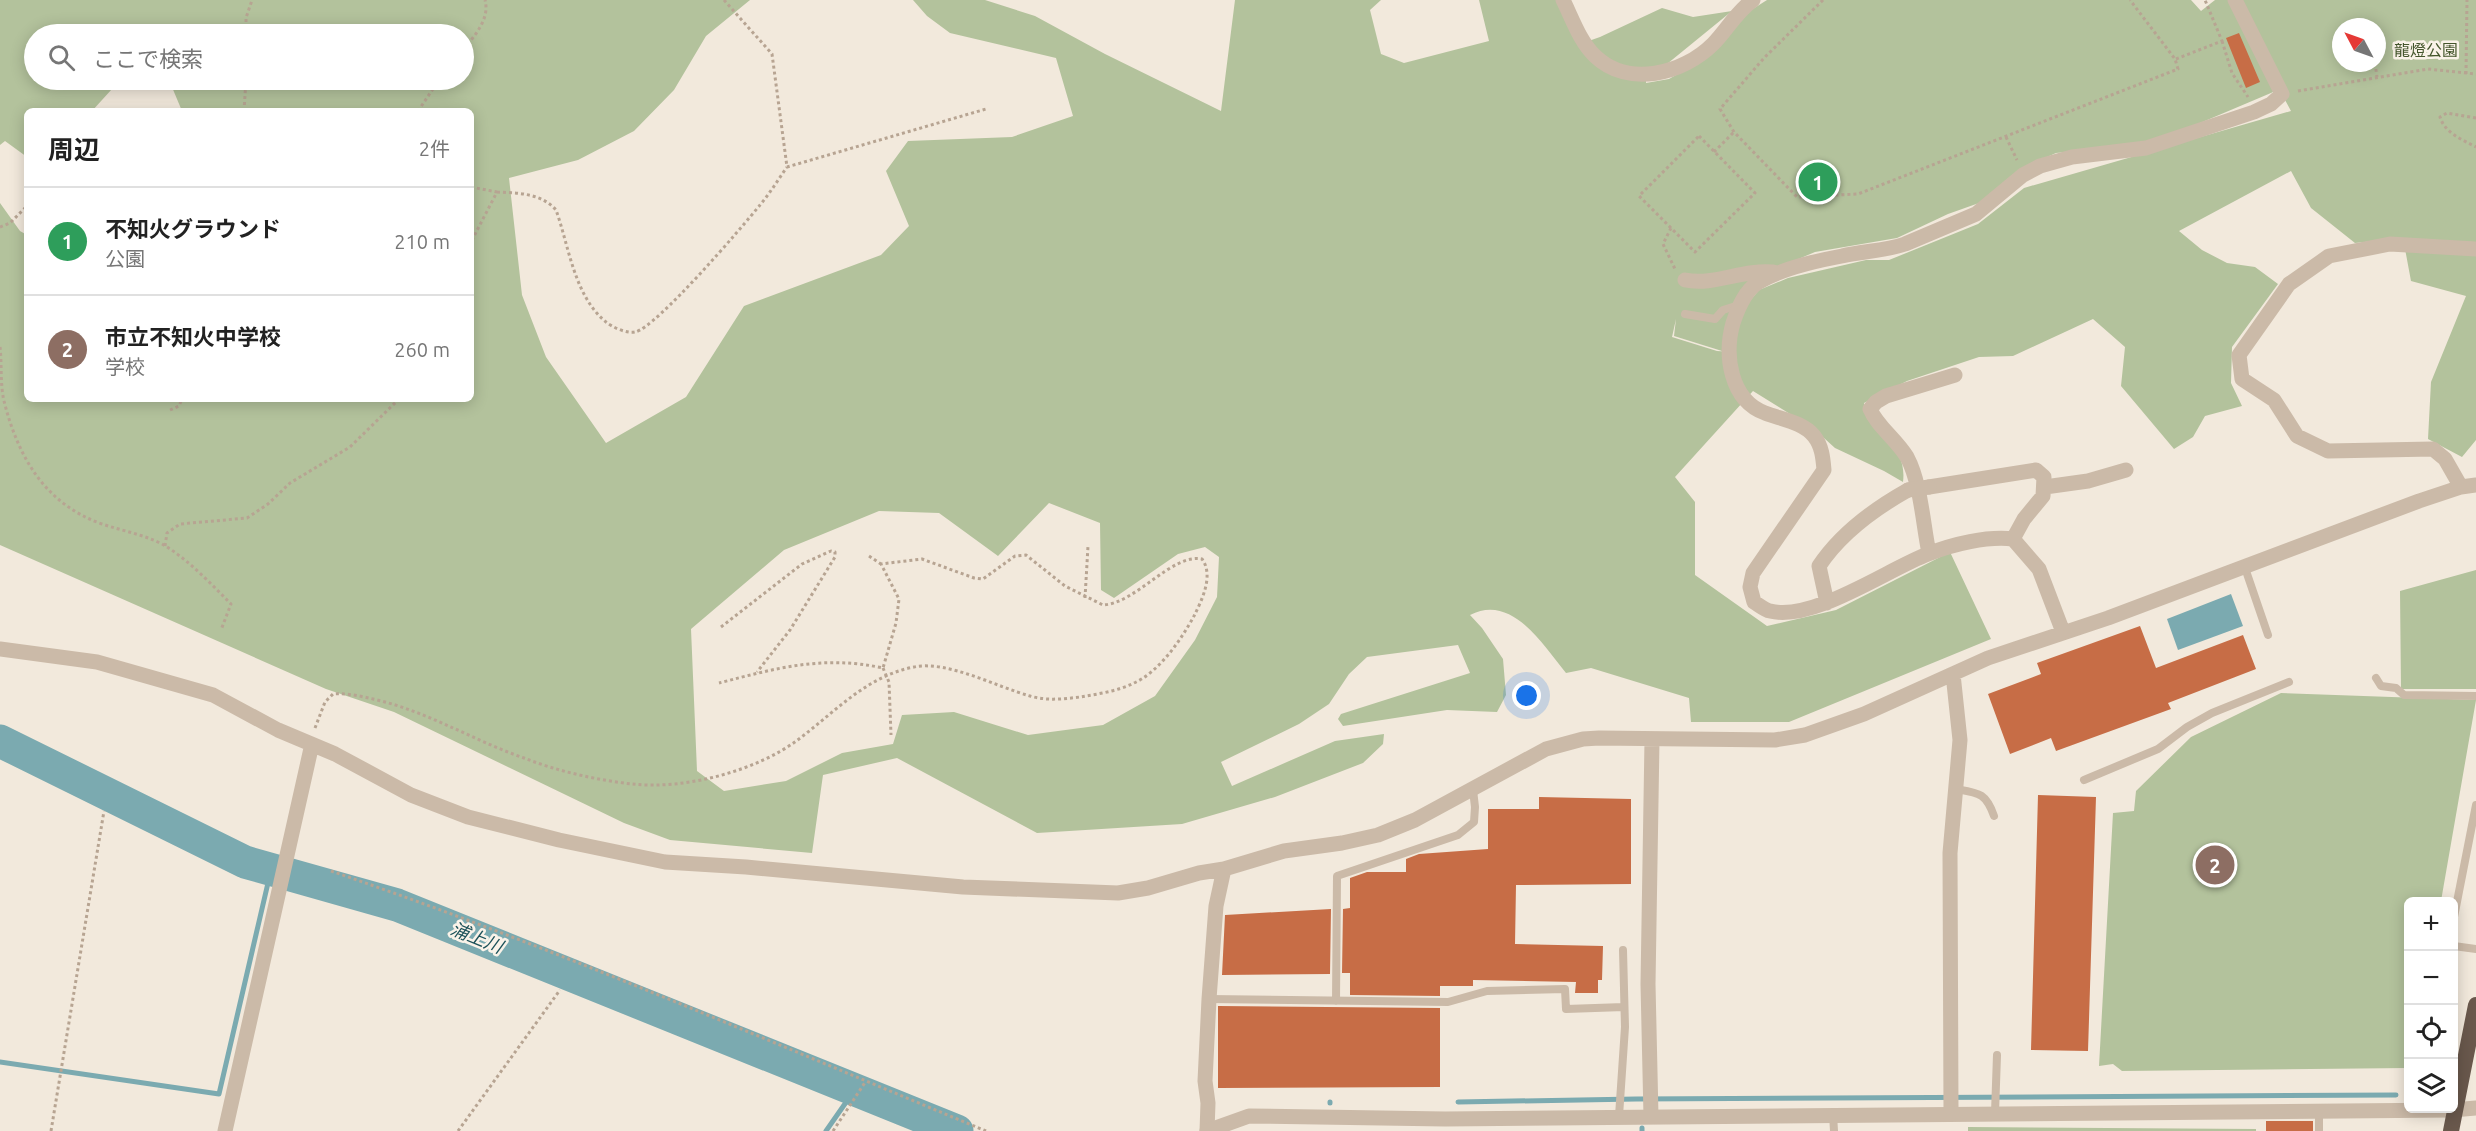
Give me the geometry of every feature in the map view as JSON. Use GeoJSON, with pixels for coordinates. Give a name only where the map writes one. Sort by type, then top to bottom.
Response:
{"type":"FeatureCollection","features":[{"type":"Feature","properties":{"kind":"highway"},"geometry":{"type":"LineString","coordinates":[[2458,1091],[2476,1005]]}},
{"type":"Feature","properties":{"kind":"highway"},"geometry":{"type":"LineString","coordinates":[[2451,1131],[2454,1113]]}},
{"type":"Feature","properties":{"kind":"street"},"geometry":{"type":"LineString","coordinates":[[1563,0],[1585,44],[1595,57],[1613,69],[1633,75],[1652,75],[1691,60],[1713,44],[1741,9],[1753,0]]}},
{"type":"Feature","properties":{"kind":"street"},"geometry":{"type":"LineString","coordinates":[[2063,632],[2039,569],[2013,539],[1999,537],[1929,553],[1827,603],[1790,612],[1770,611],[1754,602],[1750,587],[1753,573],[1824,470],[1823,455],[1813,435],[1795,423],[1762,412],[1743,399],[1728,366],[1730,333],[1739,305],[1756,283],[1778,273],[1841,256],[1895,247],[1976,214],[2040,166],[2072,157],[2146,148],[2254,112],[2271,104],[2282,94],[2235,0]]}},
{"type":"Feature","properties":{"kind":"street"},"geometry":{"type":"LineString","coordinates":[[0,649],[97,662],[213,695],[278,730],[312,744],[411,795],[468,817],[665,862],[963,887],[1118,892],[1148,888],[1284,851],[1342,843],[1378,835],[1415,820],[1546,749],[1564,744],[1599,738],[1775,740],[1805,735],[1864,714],[1988,658],[2469,486],[2433,449],[2328,451],[2297,436],[2274,400],[2242,379],[2239,355],[2289,284],[2329,256],[2390,244],[2476,249]]}},
{"type":"Feature","properties":{"kind":"street"},"geometry":{"type":"LineString","coordinates":[[1685,280],[1696,282],[1738,274],[1778,273]]}},
{"type":"Feature","properties":{"kind":"street"},"geometry":{"type":"LineString","coordinates":[[1929,553],[1908,460],[1896,440],[1874,418],[1870,409],[1886,396],[1955,375]]}},
{"type":"Feature","properties":{"kind":"street"},"geometry":{"type":"LineString","coordinates":[[1827,603],[1820,567],[1824,559],[1860,521],[1883,504],[1908,490],[2036,470],[2044,477],[2043,496],[2024,519],[2013,539]]}},
{"type":"Feature","properties":{"kind":"street"},"geometry":{"type":"LineString","coordinates":[[2045,487],[2088,481],[2126,470]]}},
{"type":"Feature","properties":{"kind":"street"},"geometry":{"type":"LineString","coordinates":[[1951,1102],[1950,853],[1960,740],[1953,674]]}},
{"type":"Feature","properties":{"kind":"street"},"geometry":{"type":"LineString","coordinates":[[1651,1105],[1648,984],[1652,740]]}},
{"type":"Feature","properties":{"kind":"street"},"geometry":{"type":"LineString","coordinates":[[225,1131],[312,744]]}},
{"type":"Feature","properties":{"kind":"street"},"geometry":{"type":"LineString","coordinates":[[1224,869],[1216,906],[1209,999],[1205,1081],[1208,1103],[1207,1131],[1250,1116],[1445,1119],[1620,1112],[1651,1105],[1833,1114],[1951,1102],[1996,1109],[2404,1110]]}},
{"type":"Feature","properties":{"kind":"street"},"geometry":{"type":"LineString","coordinates":[[2458,1110],[2476,1108]]}},
{"type":"Feature","properties":{"kind":"lane"},"geometry":{"type":"LineString","coordinates":[[1685,314],[1716,319],[1723,309],[1739,305]]}},
{"type":"Feature","properties":{"kind":"lane"},"geometry":{"type":"LineString","coordinates":[[2244,565],[2268,635]]}},
{"type":"Feature","properties":{"kind":"lane"},"geometry":{"type":"LineString","coordinates":[[2376,678],[2381,686],[2396,688],[2404,695],[2476,696]]}},
{"type":"Feature","properties":{"kind":"lane"},"geometry":{"type":"LineString","coordinates":[[2084,780],[2158,749],[2187,727],[2212,713],[2289,682]]}},
{"type":"Feature","properties":{"kind":"lane"},"geometry":{"type":"LineString","coordinates":[[1956,789],[1978,793],[1988,800],[1994,816]]}},
{"type":"Feature","properties":{"kind":"lane"},"geometry":{"type":"LineString","coordinates":[[1336,1000],[1337,876],[1458,835],[1474,822],[1473,790]]}},
{"type":"Feature","properties":{"kind":"lane"},"geometry":{"type":"LineString","coordinates":[[2458,897],[2476,805]]}},
{"type":"Feature","properties":{"kind":"lane"},"geometry":{"type":"LineString","coordinates":[[2458,947],[2476,949]]}},
{"type":"Feature","properties":{"kind":"lane"},"geometry":{"type":"LineString","coordinates":[[1620,1112],[1624,1007],[1623,950]]}},
{"type":"Feature","properties":{"kind":"lane"},"geometry":{"type":"LineString","coordinates":[[1209,999],[1448,1002],[1487,991],[1565,989],[1566,1009],[1624,1007]]}},
{"type":"Feature","properties":{"kind":"lane"},"geometry":{"type":"LineString","coordinates":[[1996,1109],[1997,1055]]}},
{"type":"Feature","properties":{"kind":"lane"},"geometry":{"type":"LineString","coordinates":[[2319,1111],[2319,1131]]}},
{"type":"Feature","properties":{"kind":"lane"},"geometry":{"type":"LineString","coordinates":[[1833,1114],[1834,1131]]}},
{"type":"Feature","properties":{"kind":"path"},"geometry":{"type":"LineString","coordinates":[[246,24],[252,0]]}},
{"type":"Feature","properties":{"kind":"path"},"geometry":{"type":"LineString","coordinates":[[474,36],[487,9],[485,0]]}},
{"type":"Feature","properties":{"kind":"path"},"geometry":{"type":"LineString","coordinates":[[724,0],[772,54],[787,167]]}},
{"type":"Feature","properties":{"kind":"path"},"geometry":{"type":"LineString","coordinates":[[1823,0],[1764,58],[1720,109],[1734,132],[1797,197],[1858,194],[2178,69],[2175,59],[2130,0]]}},
{"type":"Feature","properties":{"kind":"path"},"geometry":{"type":"LineString","coordinates":[[2205,0],[2232,73],[2252,102]]}},
{"type":"Feature","properties":{"kind":"path"},"geometry":{"type":"LineString","coordinates":[[2466,74],[2467,0]]}},
{"type":"Feature","properties":{"kind":"path"},"geometry":{"type":"LineString","coordinates":[[2175,59],[2222,41]]}},
{"type":"Feature","properties":{"kind":"path"},"geometry":{"type":"LineString","coordinates":[[2282,94],[2428,69],[2476,74]]}},
{"type":"Feature","properties":{"kind":"path"},"geometry":{"type":"LineString","coordinates":[[2376,72],[2377,76]]}},
{"type":"Feature","properties":{"kind":"path"},"geometry":{"type":"LineString","coordinates":[[244,108],[245,90]]}},
{"type":"Feature","properties":{"kind":"path"},"geometry":{"type":"LineString","coordinates":[[420,108],[432,90]]}},
{"type":"Feature","properties":{"kind":"path"},"geometry":{"type":"LineString","coordinates":[[474,188],[497,192],[526,193],[549,202],[556,210],[579,282],[594,309],[607,323],[634,333],[648,326],[677,297],[761,204],[787,167],[986,109]]}},
{"type":"Feature","properties":{"kind":"path"},"geometry":{"type":"LineString","coordinates":[[2476,118],[2447,114],[2439,117],[2443,126],[2476,147]]}},
{"type":"Feature","properties":{"kind":"path"},"geometry":{"type":"LineString","coordinates":[[1714,152],[1734,132]]}},
{"type":"Feature","properties":{"kind":"path"},"geometry":{"type":"LineString","coordinates":[[1699,136],[1755,193],[1695,252],[1671,228],[1639,196],[1699,136]]}},
{"type":"Feature","properties":{"kind":"path"},"geometry":{"type":"LineString","coordinates":[[2006,137],[2017,160]]}},
{"type":"Feature","properties":{"kind":"path"},"geometry":{"type":"LineString","coordinates":[[474,236],[497,192]]}},
{"type":"Feature","properties":{"kind":"path"},"geometry":{"type":"LineString","coordinates":[[0,227],[10,223],[24,209]]}},
{"type":"Feature","properties":{"kind":"path"},"geometry":{"type":"LineString","coordinates":[[1671,228],[1663,244],[1669,260],[1685,280]]}},
{"type":"Feature","properties":{"kind":"path"},"geometry":{"type":"LineString","coordinates":[[0,347],[4,399],[15,437],[34,474],[60,503],[101,524],[142,534],[165,546],[192,567],[231,604],[221,630]]}},
{"type":"Feature","properties":{"kind":"path"},"geometry":{"type":"LineString","coordinates":[[170,410],[179,406],[181,402]]}},
{"type":"Feature","properties":{"kind":"path"},"geometry":{"type":"LineString","coordinates":[[165,546],[167,533],[180,524],[247,518],[268,504],[290,483],[350,447],[396,402]]}},
{"type":"Feature","properties":{"kind":"path"},"geometry":{"type":"LineString","coordinates":[[1085,598],[1088,546]]}},
{"type":"Feature","properties":{"kind":"path"},"geometry":{"type":"LineString","coordinates":[[721,627],[802,564],[831,551],[835,552],[835,557],[790,630],[756,674]]}},
{"type":"Feature","properties":{"kind":"path"},"geometry":{"type":"LineString","coordinates":[[312,744],[316,724],[325,702],[333,694],[344,693],[402,706],[522,758],[558,769],[631,784],[660,785],[692,781],[758,763],[781,752],[853,694],[886,676],[914,666],[944,668],[1033,697],[1056,700],[1095,695],[1130,685],[1151,673],[1174,646],[1193,617],[1206,586],[1205,563],[1202,559],[1195,558],[1170,568],[1130,596],[1109,604],[1095,603],[1085,598],[1065,586],[1026,555],[1021,554],[984,579],[974,578],[922,559],[881,564]]}},
{"type":"Feature","properties":{"kind":"path"},"geometry":{"type":"LineString","coordinates":[[869,556],[881,564],[899,599],[896,623],[883,668],[889,682],[891,735]]}},
{"type":"Feature","properties":{"kind":"path"},"geometry":{"type":"LineString","coordinates":[[719,683],[806,663],[860,663],[883,668]]}},
{"type":"Feature","properties":{"kind":"path"},"geometry":{"type":"LineString","coordinates":[[51,1131],[104,811]]}},
{"type":"Feature","properties":{"kind":"path"},"geometry":{"type":"LineString","coordinates":[[331,871],[414,899],[705,1014],[865,1083],[986,1131]]}},
{"type":"Feature","properties":{"kind":"path"},"geometry":{"type":"LineString","coordinates":[[459,1131],[560,990]]}},
{"type":"Feature","properties":{"kind":"path"},"geometry":{"type":"LineString","coordinates":[[833,1131],[865,1083]]}},
{"type":"Feature","properties":{"kind":"green space","name":"龍燈公園"},"geometry":{"type":"Polygon","coordinates":[[[0,0],[750,0],[706,36],[674,90],[634,131],[578,160],[509,178],[522,295],[546,357],[606,443],[686,397],[744,306],[881,255],[909,226],[886,171],[908,141],[1012,137],[1073,116],[1056,58],[950,33],[927,16],[913,0],[985,0],[1035,16],[1105,54],[1221,111],[1235,0],[1381,0],[1370,10],[1381,54],[1404,63],[1489,41],[1479,0],[1557,0],[1580,44],[1662,8],[1693,17],[1732,11],[1667,64],[1646,70],[1646,83],[1669,79],[1711,55],[1748,12],[1767,0],[2191,0],[2201,11],[2215,0],[2476,0],[2476,440],[2462,457],[2428,439],[2431,382],[2466,296],[2411,281],[2403,238],[2355,243],[2311,208],[2291,171],[2179,231],[2202,250],[2227,263],[2255,267],[2278,284],[2232,347],[2231,383],[2242,406],[2205,416],[2193,437],[2174,449],[2121,386],[2125,347],[2093,319],[2013,356],[1979,357],[1907,381],[1864,403],[1864,410],[1886,434],[1897,451],[1903,471],[1903,482],[1835,448],[1814,429],[1753,391],[1675,477],[1695,502],[1695,575],[1767,626],[1836,610],[1950,552],[1991,639],[1789,722],[1691,722],[1689,698],[1591,668],[1566,673],[1525,625],[1513,616],[1499,611],[1485,610],[1470,615],[1482,628],[1503,659],[1506,695],[1497,712],[1447,710],[1343,726],[1338,719],[1341,714],[1470,673],[1458,645],[1367,657],[1349,674],[1329,704],[1299,724],[1221,762],[1232,786],[1335,741],[1384,734],[1383,744],[1363,763],[1275,797],[1182,824],[1037,833],[897,758],[823,775],[812,853],[670,840],[624,823],[394,712],[326,689],[0,545],[0,203],[24,233],[24,402],[474,402],[474,108],[181,108],[173,90],[474,90],[474,24],[24,24],[24,90],[111,90],[95,108],[24,108],[24,155],[5,141],[0,145],[0,0]],[[2276,83],[2278,90],[2153,143],[2056,153],[2029,165],[1979,203],[1948,214],[1897,238],[1815,252],[1782,266],[1753,283],[1722,351],[1674,336],[1676,319],[1672,337],[1717,351],[1732,352],[1743,309],[1759,290],[1788,278],[1866,260],[1889,260],[1978,224],[2024,188],[2291,111],[2276,83]],[[1049,503],[998,556],[939,513],[879,511],[784,550],[691,629],[697,771],[724,791],[786,781],[842,753],[893,744],[902,715],[954,712],[1028,735],[1103,725],[1155,696],[1195,640],[1217,597],[1219,557],[1205,547],[1178,554],[1114,598],[1101,590],[1100,523],[1049,503]]]}},
{"type":"Feature","properties":{"kind":"green space"},"geometry":{"type":"Polygon","coordinates":[[[2476,570],[2476,689],[2401,689],[2400,591],[2476,570]]]}},
{"type":"Feature","properties":{"kind":"green space"},"geometry":{"type":"Polygon","coordinates":[[[2281,693],[2476,700],[2442,897],[2404,897],[2404,1068],[2122,1071],[2113,1064],[2099,1066],[2113,813],[2134,811],[2136,791],[2191,737],[2281,693]]]}},
{"type":"Feature","properties":{"kind":"green space"},"geometry":{"type":"Polygon","coordinates":[[[1968,1127],[2256,1129],[2256,1131],[1968,1131],[1968,1127]]]}},
{"type":"Feature","properties":{"kind":"water"},"geometry":{"type":"Polygon","coordinates":[[[2231,594],[2243,626],[2178,650],[2167,619],[2231,594]]]}},
{"type":"Feature","properties":{"kind":"building"},"geometry":{"type":"Polygon","coordinates":[[[2239,33],[2260,82],[2246,88],[2226,38],[2239,33]]]}},
{"type":"Feature","properties":{"kind":"building"},"geometry":{"type":"Polygon","coordinates":[[[2140,626],[2156,668],[2243,635],[2256,669],[2168,703],[2171,709],[2056,751],[2051,738],[2010,754],[1988,694],[2041,674],[2037,663],[2140,626]]]}},
{"type":"Feature","properties":{"kind":"building"},"geometry":{"type":"Polygon","coordinates":[[[2038,795],[2096,797],[2088,1051],[2031,1050],[2038,795]]]}},
{"type":"Feature","properties":{"kind":"building"},"geometry":{"type":"Polygon","coordinates":[[[1539,797],[1631,799],[1631,884],[1516,885],[1515,944],[1603,946],[1602,980],[1598,980],[1598,993],[1575,993],[1576,982],[1473,980],[1473,986],[1440,986],[1440,996],[1350,995],[1350,973],[1342,973],[1343,909],[1350,908],[1350,878],[1367,872],[1406,872],[1406,859],[1419,854],[1488,849],[1488,809],[1539,809],[1539,797]]]}},
{"type":"Feature","properties":{"kind":"building"},"geometry":{"type":"Polygon","coordinates":[[[1331,909],[1330,974],[1222,975],[1225,915],[1331,909]]]}},
{"type":"Feature","properties":{"kind":"building"},"geometry":{"type":"Polygon","coordinates":[[[1218,1006],[1440,1008],[1440,1087],[1218,1088],[1218,1006]]]}},
{"type":"Feature","properties":{"kind":"building"},"geometry":{"type":"Polygon","coordinates":[[[2266,1121],[2313,1121],[2313,1131],[2266,1131],[2266,1121]]]}},
{"type":"Feature","properties":{"kind":"waterway","name":"浦上川"},"geometry":{"type":"LineString","coordinates":[[0,741],[245,862],[397,905],[957,1131]]}},
{"type":"Feature","properties":{"kind":"waterway"},"geometry":{"type":"LineString","coordinates":[[0,1062],[219,1094],[271,870]]}},
{"type":"Feature","properties":{"kind":"waterway"},"geometry":{"type":"LineString","coordinates":[[826,1131],[856,1088]]}},
{"type":"Feature","properties":{"kind":"waterway"},"geometry":{"type":"LineString","coordinates":[[1458,1102],[2396,1095]]}},
{"type":"Feature","properties":{"kind":"place","name":"不知火グラウンド"},"geometry":{"type":"Point","coordinates":[1818,182]}},
{"type":"Feature","properties":{"kind":"place","name":"市立不知火中学校"},"geometry":{"type":"Point","coordinates":[2215,865]}}]}
